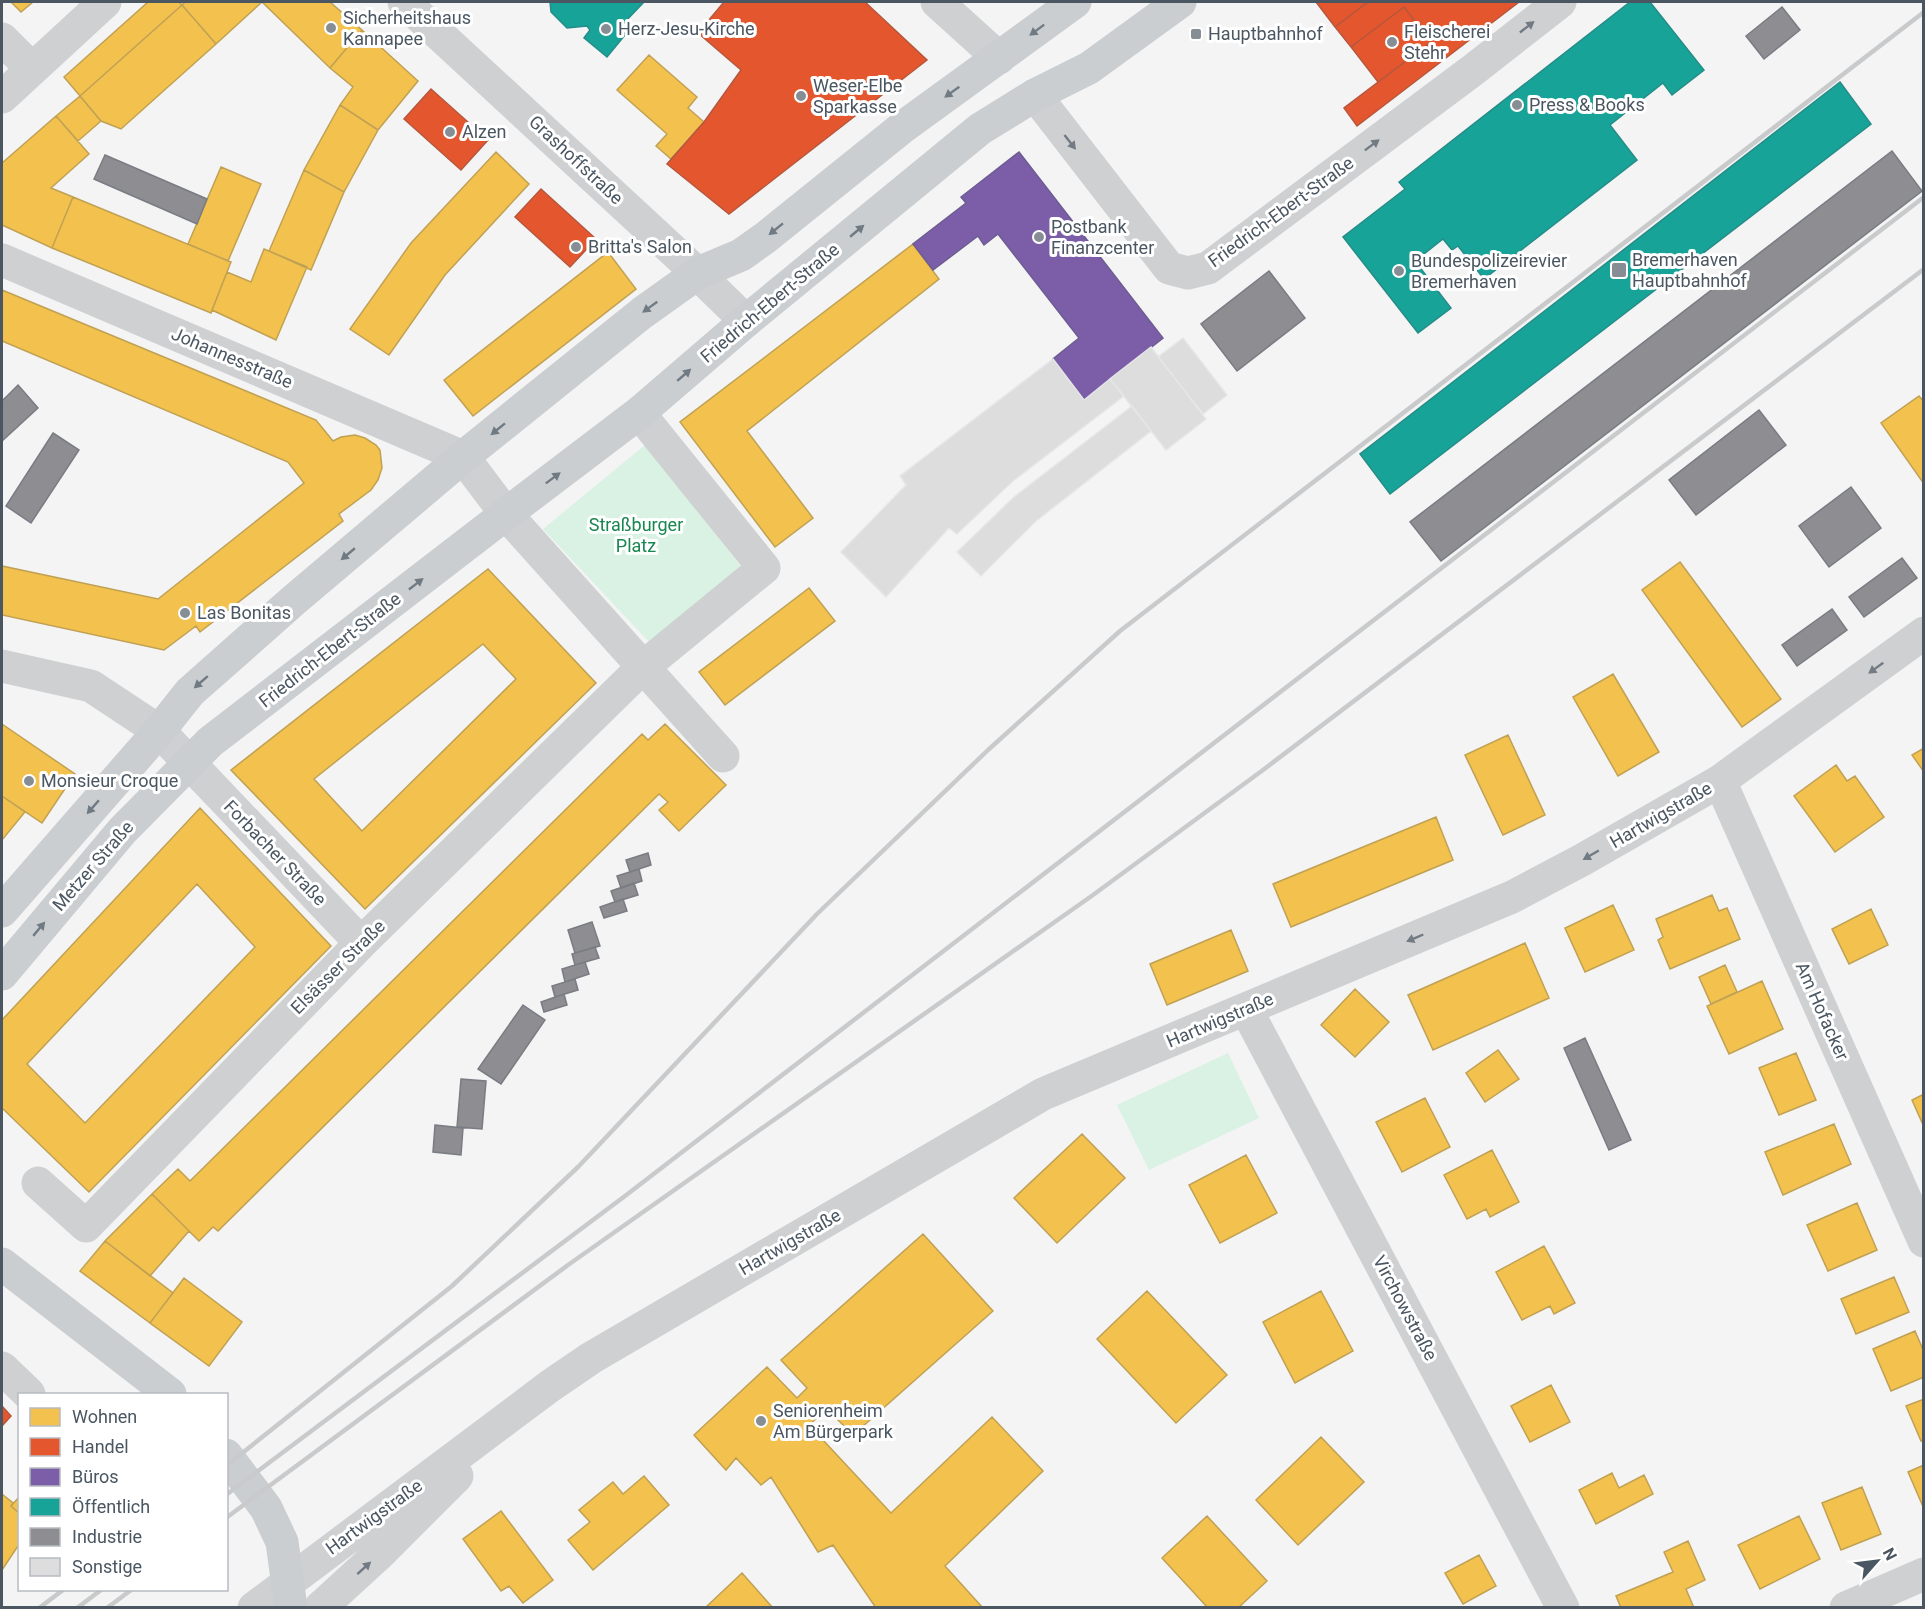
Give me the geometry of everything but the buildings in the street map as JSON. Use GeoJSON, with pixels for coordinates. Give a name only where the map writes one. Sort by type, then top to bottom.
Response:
{"type":"FeatureCollection","features":[{"type":"Feature","properties":{"kind":"main road"},"geometry":{"type":"LineString","coordinates":[[2,911],[159,731],[190,692],[294,600],[463,457],[642,313],[698,273],[741,255],[765,238],[903,127],[1075,2]]}},
{"type":"Feature","properties":{"kind":"main road","name":"Friedrich-Ebert-Straße"},"geometry":{"type":"LineString","coordinates":[[189,763],[210,742],[639,413],[746,321],[980,129],[1035,95],[1089,68],[1180,2]]}},
{"type":"Feature","properties":{"kind":"main road","name":"Friedrich-Ebert-Straße"},"geometry":{"type":"LineString","coordinates":[[999,58],[1035,95]]}},
{"type":"Feature","properties":{"kind":"main road","name":"Metzer Straße"},"geometry":{"type":"LineString","coordinates":[[2,974],[122,831],[189,763]]}},
{"type":"Feature","properties":{"kind":"main road"},"geometry":{"type":"LineString","coordinates":[[2,1264],[167,1393]]}},
{"type":"Feature","properties":{"kind":"main road"},"geometry":{"type":"LineString","coordinates":[[2,1276],[55,1306]]}},
{"type":"Feature","properties":{"kind":"main road"},"geometry":{"type":"LineString","coordinates":[[228,1457],[240,1470],[269,1513],[282,1542],[290,1594]]}},
{"type":"Feature","properties":{"kind":"street"},"geometry":{"type":"LineString","coordinates":[[2,97],[105,2]]}},
{"type":"Feature","properties":{"kind":"street","name":"Grashoffstraße"},"geometry":{"type":"LineString","coordinates":[[404,2],[698,273],[746,321]]}},
{"type":"Feature","properties":{"kind":"street"},"geometry":{"type":"LineString","coordinates":[[938,2],[999,58]]}},
{"type":"Feature","properties":{"kind":"street","name":"Friedrich-Ebert-Straße"},"geometry":{"type":"LineString","coordinates":[[1035,95],[1169,268],[1188,273],[1208,268],[1560,2]]}},
{"type":"Feature","properties":{"kind":"street"},"geometry":{"type":"LineString","coordinates":[[2,39],[32,69]]}},
{"type":"Feature","properties":{"kind":"street","name":"Johannesstraße"},"geometry":{"type":"LineString","coordinates":[[2,260],[463,457]]}},
{"type":"Feature","properties":{"kind":"street"},"geometry":{"type":"LineString","coordinates":[[639,413],[764,568],[642,668]]}},
{"type":"Feature","properties":{"kind":"street"},"geometry":{"type":"LineString","coordinates":[[463,457],[506,513],[642,668],[723,756]]}},
{"type":"Feature","properties":{"kind":"street","name":"Hartwigstraße"},"geometry":{"type":"LineString","coordinates":[[254,1608],[290,1594],[550,1386],[591,1359],[1043,1094],[1512,897],[1720,781],[1923,633]]}},
{"type":"Feature","properties":{"kind":"street"},"geometry":{"type":"LineString","coordinates":[[2,666],[91,686],[159,731],[189,763]]}},
{"type":"Feature","properties":{"kind":"street","name":"Elsässer Straße"},"geometry":{"type":"LineString","coordinates":[[38,1183],[86,1226],[361,943],[642,668]]}},
{"type":"Feature","properties":{"kind":"street","name":"Forbacher Straße"},"geometry":{"type":"LineString","coordinates":[[189,763],[361,943]]}},
{"type":"Feature","properties":{"kind":"street","name":"Am Hofacker"},"geometry":{"type":"LineString","coordinates":[[1720,781],[1923,1241]]}},
{"type":"Feature","properties":{"kind":"street","name":"Virchowstraße"},"geometry":{"type":"LineString","coordinates":[[1246,1009],[1563,1608]]}},
{"type":"Feature","properties":{"kind":"street"},"geometry":{"type":"LineString","coordinates":[[2,1368],[27,1393]]}},
{"type":"Feature","properties":{"kind":"street","name":"Hartwigstraße"},"geometry":{"type":"LineString","coordinates":[[320,1608],[389,1545],[518,1411]]}},
{"type":"Feature","properties":{"kind":"street"},"geometry":{"type":"LineString","coordinates":[[1846,1608],[1923,1574]]}},
{"type":"Feature","properties":{"kind":"green space","name":"Straßburger Platz"},"geometry":{"type":"Polygon","coordinates":[[[645,445],[743,569],[650,643],[543,529],[645,445]]]}},
{"type":"Feature","properties":{"kind":"green space"},"geometry":{"type":"Polygon","coordinates":[[[1228,1053],[1259,1118],[1149,1170],[1117,1105],[1228,1053]]]}},
{"type":"Feature","properties":{"kind":"railway"},"geometry":{"type":"LineString","coordinates":[[228,1464],[452,1286],[578,1167],[817,914],[988,750],[1120,631],[1924,12]]}},
{"type":"Feature","properties":{"kind":"railway"},"geometry":{"type":"LineString","coordinates":[[228,1494],[625,1196],[1924,197]]}},
{"type":"Feature","properties":{"kind":"railway"},"geometry":{"type":"LineString","coordinates":[[228,1517],[568,1265],[1093,895],[1263,770],[1924,269]]}},
{"type":"Feature","properties":{"kind":"railway"},"geometry":{"type":"LineString","coordinates":[[39,1608],[62,1591]]}},
{"type":"Feature","properties":{"kind":"railway"},"geometry":{"type":"LineString","coordinates":[[77,1608],[100,1591]]}},
{"type":"Feature","properties":{"kind":"railway"},"geometry":{"type":"LineString","coordinates":[[107,1608],[130,1591]]}},
{"type":"Feature","properties":{"kind":"place","name":"Sicherheitshaus Kannapee"},"geometry":{"type":"Point","coordinates":[331,28]}},
{"type":"Feature","properties":{"kind":"place","name":"Herz-Jesu-Kirche"},"geometry":{"type":"Point","coordinates":[606,29]}},
{"type":"Feature","properties":{"kind":"place","name":"Hauptbahnhof"},"geometry":{"type":"Point","coordinates":[1196,34]}},
{"type":"Feature","properties":{"kind":"place","name":"Fleischerei Stehr"},"geometry":{"type":"Point","coordinates":[1392,42]}},
{"type":"Feature","properties":{"kind":"place","name":"Weser-Elbe Sparkasse"},"geometry":{"type":"Point","coordinates":[801,96]}},
{"type":"Feature","properties":{"kind":"place","name":"Press & Books"},"geometry":{"type":"Point","coordinates":[1517,105]}},
{"type":"Feature","properties":{"kind":"place","name":"Alzen"},"geometry":{"type":"Point","coordinates":[450,132]}},
{"type":"Feature","properties":{"kind":"place","name":"Postbank Finanzcenter"},"geometry":{"type":"Point","coordinates":[1039,237]}},
{"type":"Feature","properties":{"kind":"place","name":"Britta's Salon"},"geometry":{"type":"Point","coordinates":[576,247]}},
{"type":"Feature","properties":{"kind":"place","name":"Bremerhaven Hauptbahnhof"},"geometry":{"type":"Point","coordinates":[1619,270]}},
{"type":"Feature","properties":{"kind":"place","name":"Bundespolizeirevier Bremerhaven"},"geometry":{"type":"Point","coordinates":[1399,271]}},
{"type":"Feature","properties":{"kind":"place","name":"Las Bonitas"},"geometry":{"type":"Point","coordinates":[185,613]}},
{"type":"Feature","properties":{"kind":"place","name":"Monsieur Croque"},"geometry":{"type":"Point","coordinates":[29,781]}},
{"type":"Feature","properties":{"kind":"place","name":"Seniorenheim Am Bürgerpark"},"geometry":{"type":"Point","coordinates":[761,1421]}}]}
